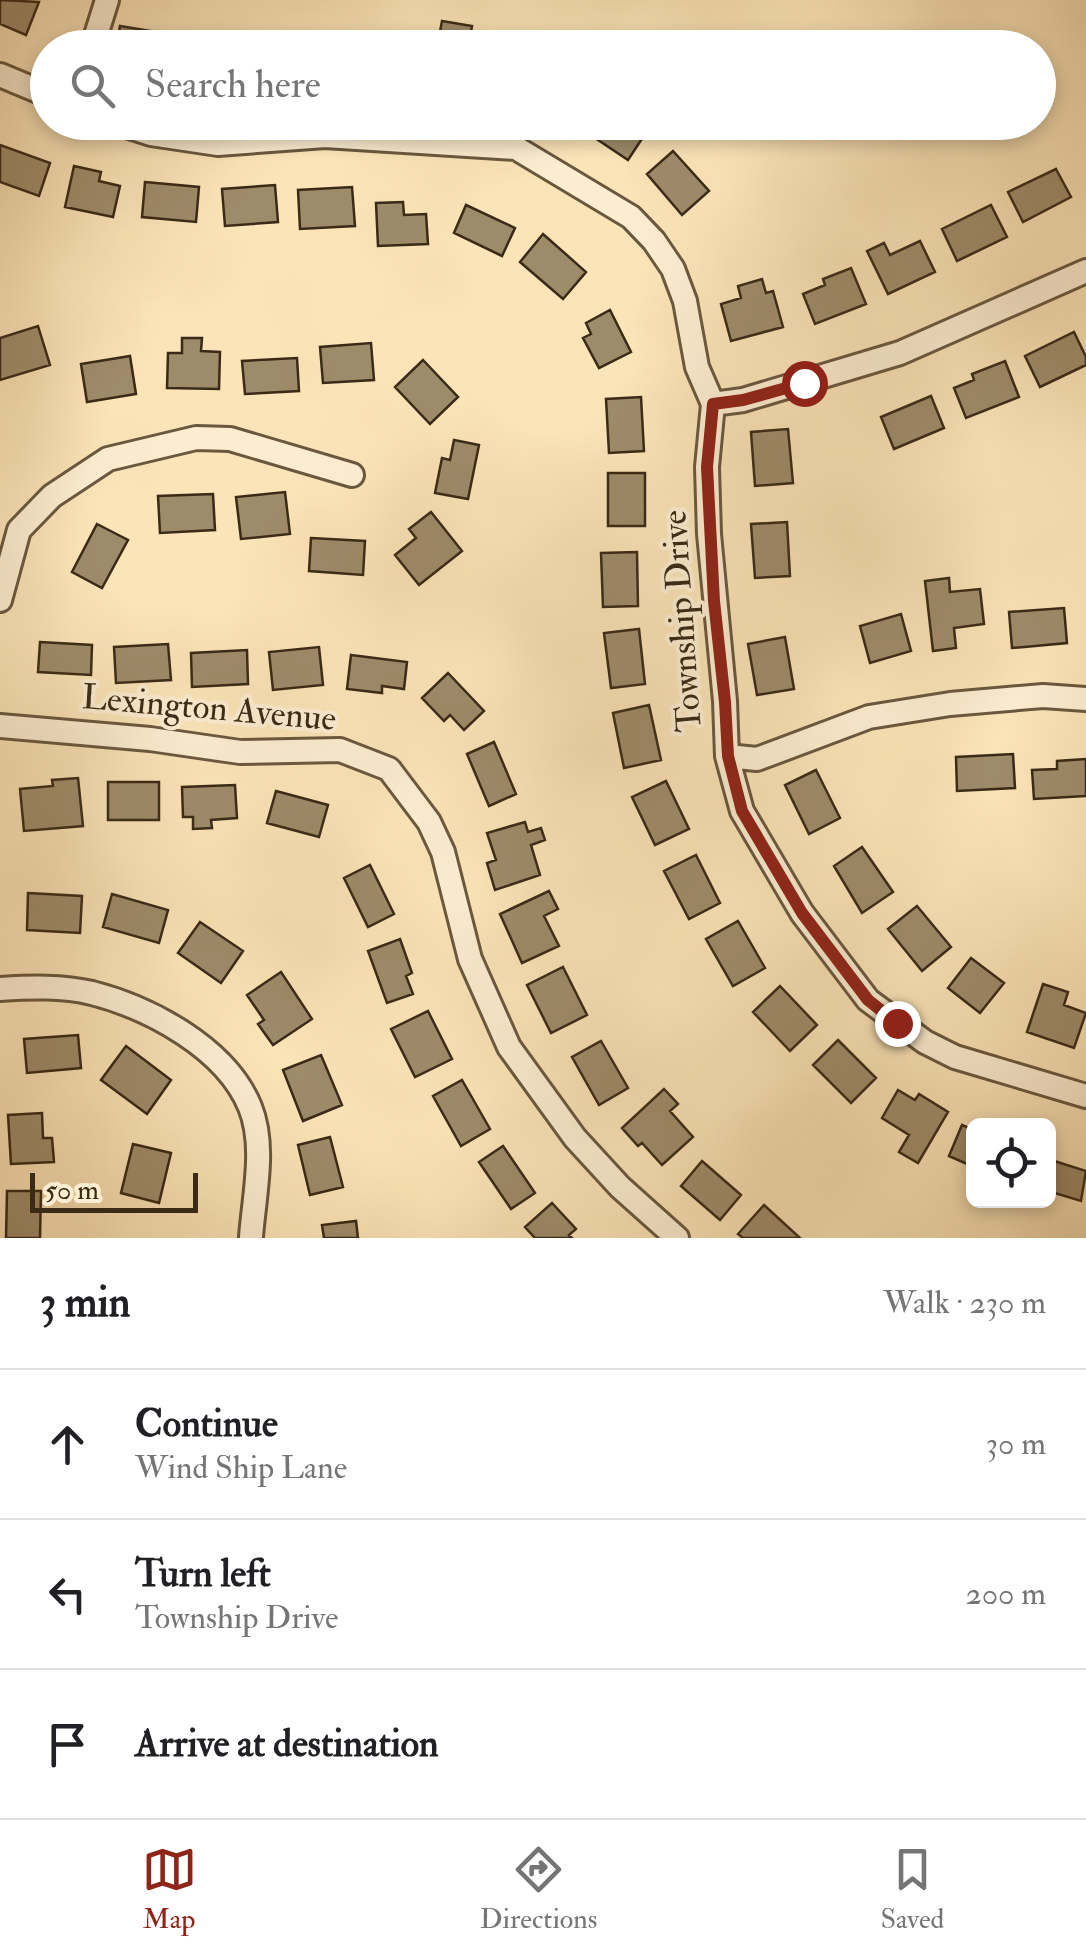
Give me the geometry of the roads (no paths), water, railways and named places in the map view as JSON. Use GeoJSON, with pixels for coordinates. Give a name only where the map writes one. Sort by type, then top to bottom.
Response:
{"type":"FeatureCollection","features":[{"type":"Feature","properties":{"kind":"street"},"geometry":{"type":"LineString","coordinates":[[98,30],[107,0]]}},
{"type":"Feature","properties":{"kind":"street"},"geometry":{"type":"LineString","coordinates":[[0,75],[30,88]]}},
{"type":"Feature","properties":{"kind":"street","name":"Township Drive"},"geometry":{"type":"LineString","coordinates":[[191,140],[218,144],[272,140]]}},
{"type":"Feature","properties":{"kind":"street","name":"Township Drive"},"geometry":{"type":"LineString","coordinates":[[389,140],[516,148],[632,217],[654,241],[685,301],[696,367],[713,404],[707,467],[709,534],[728,756],[742,811],[802,913],[868,1000],[925,1042],[955,1058],[1086,1096]]}},
{"type":"Feature","properties":{"kind":"street"},"geometry":{"type":"LineString","coordinates":[[713,404],[743,400],[900,353],[1086,271]]}},
{"type":"Feature","properties":{"kind":"street"},"geometry":{"type":"LineString","coordinates":[[0,600],[19,530],[52,496],[108,459],[196,438],[230,439],[352,475]]}},
{"type":"Feature","properties":{"kind":"street"},"geometry":{"type":"LineString","coordinates":[[728,756],[756,758],[885,714],[1043,696],[1086,699]]}},
{"type":"Feature","properties":{"kind":"street","name":"Lexington Avenue"},"geometry":{"type":"LineString","coordinates":[[0,726],[150,738],[240,752],[340,750],[389,769],[420,808],[443,852],[470,959],[509,1047],[575,1138],[620,1187],[677,1238]]}},
{"type":"Feature","properties":{"kind":"street"},"geometry":{"type":"LineString","coordinates":[[0,989],[58,988],[123,1003],[183,1034],[221,1066],[250,1107],[258,1140],[251,1236]]}}]}
